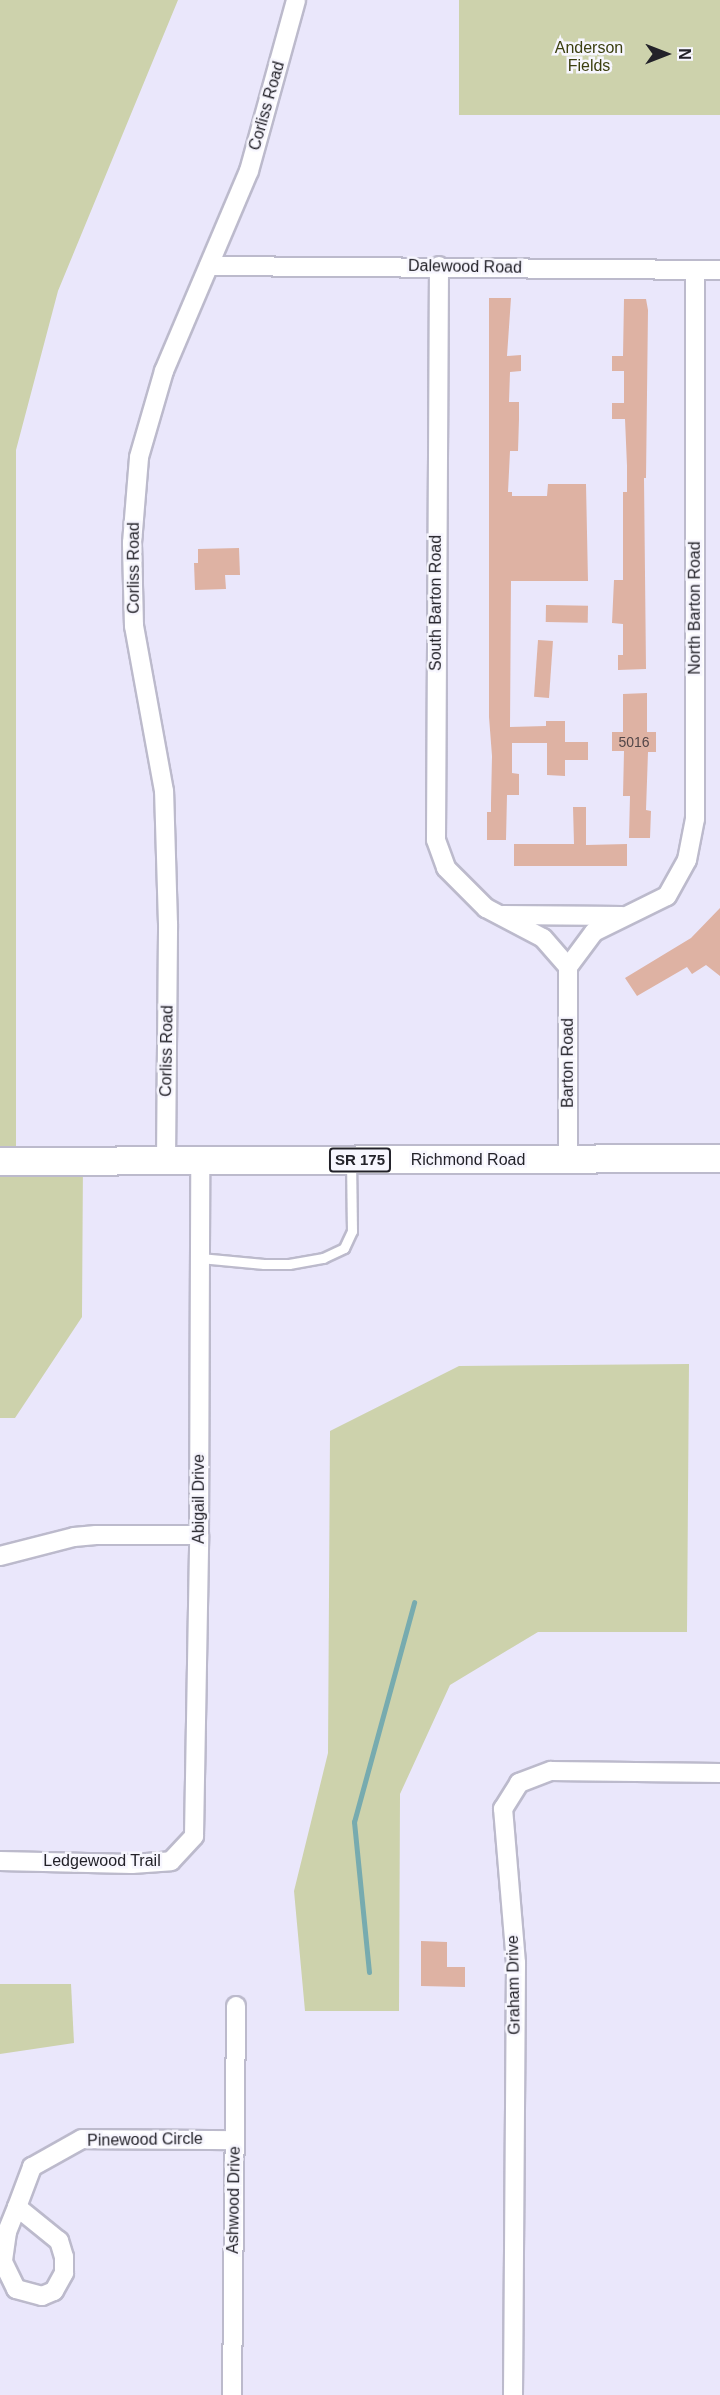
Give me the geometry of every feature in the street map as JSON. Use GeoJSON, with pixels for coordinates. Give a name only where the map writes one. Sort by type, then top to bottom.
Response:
{"type":"FeatureCollection","features":[{"type":"Feature","properties":{"kind":"main road","name":"Richmond Road"},"geometry":{"type":"LineString","coordinates":[[0,1161],[720,1158]]}},
{"type":"Feature","properties":{"kind":"street","name":"Corliss Road"},"geometry":{"type":"LineString","coordinates":[[166,1161],[168,924],[164,791],[134,626],[132,543],[139,457],[164,371],[249,171],[296,0]]}},
{"type":"Feature","properties":{"kind":"street","name":"Dalewood Road"},"geometry":{"type":"LineString","coordinates":[[209,266],[439,266],[720,270]]}},
{"type":"Feature","properties":{"kind":"street","name":"South Barton Road"},"geometry":{"type":"LineString","coordinates":[[439,266],[436,840],[446,868],[486,908],[543,938],[568,966]]}},
{"type":"Feature","properties":{"kind":"street","name":"North Barton Road"},"geometry":{"type":"LineString","coordinates":[[568,966],[594,932],[667,896],[687,860],[695,819],[695,270]]}},
{"type":"Feature","properties":{"kind":"street","name":"North Barton Road"},"geometry":{"type":"LineString","coordinates":[[498,915],[627,916]]}},
{"type":"Feature","properties":{"kind":"street","name":"Barton Road"},"geometry":{"type":"LineString","coordinates":[[568,966],[568,1159]]}},
{"type":"Feature","properties":{"kind":"street","name":"Abigail Drive"},"geometry":{"type":"LineString","coordinates":[[194,1836],[199,1535],[200,1161]]}},
{"type":"Feature","properties":{"kind":"street"},"geometry":{"type":"LineString","coordinates":[[0,1556],[74,1537],[199,1535]]}},
{"type":"Feature","properties":{"kind":"street","name":"Graham Drive"},"geometry":{"type":"LineString","coordinates":[[513,2395],[516,1963],[503,1809],[519,1784],[551,1771],[720,1773]]}},
{"type":"Feature","properties":{"kind":"street","name":"Ledgewood Trail"},"geometry":{"type":"LineString","coordinates":[[0,1860],[132,1864],[171,1861],[194,1836]]}},
{"type":"Feature","properties":{"kind":"street","name":"Ashwood Drive"},"geometry":{"type":"LineString","coordinates":[[232,2395],[236,2006]]}},
{"type":"Feature","properties":{"kind":"street","name":"Pinewood Circle"},"geometry":{"type":"LineString","coordinates":[[17,2207],[59,2241],[64,2257],[64,2273],[54,2291],[42,2296],[16,2289],[3,2262],[7,2232],[32,2168],[82,2139],[235,2140]]}},
{"type":"Feature","properties":{"kind":"lane"},"geometry":{"type":"LineString","coordinates":[[200,1258],[289,1264],[322,1258],[344,1248],[352,1231],[351,1160]]}},
{"type":"Feature","properties":{"kind":"green space"},"geometry":{"type":"Polygon","coordinates":[[[0,0],[178,0],[58,291],[16,450],[16,1161],[83,1161],[82,1317],[15,1418],[0,1418],[0,0]]]}},
{"type":"Feature","properties":{"kind":"green space","name":"Anderson Fields"},"geometry":{"type":"Polygon","coordinates":[[[459,0],[720,0],[720,115],[459,115],[459,0]]]}},
{"type":"Feature","properties":{"kind":"green space"},"geometry":{"type":"Polygon","coordinates":[[[689,1364],[687,1632],[538,1632],[450,1685],[400,1794],[399,2011],[305,2011],[294,1891],[328,1753],[330,1431],[459,1366],[689,1364]]]}},
{"type":"Feature","properties":{"kind":"green space"},"geometry":{"type":"Polygon","coordinates":[[[0,1984],[71,1984],[74,2043],[0,2054],[0,1984]]]}},
{"type":"Feature","properties":{"kind":"building"},"geometry":{"type":"Polygon","coordinates":[[[489,298],[511,298],[507,356],[521,355],[521,371],[510,372],[509,402],[519,402],[519,419],[518,451],[510,451],[508,492],[512,492],[512,496],[547,496],[548,484],[586,484],[588,581],[511,581],[510,727],[546,726],[546,721],[565,721],[565,742],[588,742],[588,760],[565,760],[565,776],[547,775],[547,743],[512,743],[512,773],[519,774],[519,795],[507,795],[506,840],[487,840],[487,812],[491,812],[492,756],[489,717],[489,298]]]}},
{"type":"Feature","properties":{"kind":"building"},"geometry":{"type":"Polygon","coordinates":[[[624,299],[646,299],[648,310],[646,478],[644,478],[646,669],[618,670],[618,655],[623,655],[623,624],[612,623],[614,580],[623,580],[623,492],[627,492],[627,466],[625,419],[612,419],[612,403],[624,403],[624,371],[612,371],[612,356],[623,356],[624,299]]]}},
{"type":"Feature","properties":{"kind":"building"},"geometry":{"type":"Polygon","coordinates":[[[239,548],[240,575],[225,575],[226,589],[195,590],[194,563],[198,563],[198,549],[239,548]]]}},
{"type":"Feature","properties":{"kind":"building"},"geometry":{"type":"Polygon","coordinates":[[[546,605],[588,606],[588,623],[546,622],[546,605]]]}},
{"type":"Feature","properties":{"kind":"building"},"geometry":{"type":"Polygon","coordinates":[[[538,640],[553,641],[549,698],[534,697],[538,640]]]}},
{"type":"Feature","properties":{"kind":"building"},"geometry":{"type":"Polygon","coordinates":[[[647,693],[647,732],[656,732],[656,752],[648,752],[646,810],[651,811],[650,838],[629,838],[630,796],[623,796],[624,751],[612,751],[612,732],[623,732],[623,694],[647,693]]]}},
{"type":"Feature","properties":{"kind":"building"},"geometry":{"type":"Polygon","coordinates":[[[573,807],[586,807],[586,845],[627,844],[627,866],[514,866],[514,844],[574,844],[573,807]]]}},
{"type":"Feature","properties":{"kind":"building"},"geometry":{"type":"Polygon","coordinates":[[[720,908],[720,976],[706,965],[692,974],[687,967],[637,996],[625,978],[691,938],[720,908]]]}},
{"type":"Feature","properties":{"kind":"building"},"geometry":{"type":"Polygon","coordinates":[[[421,1941],[447,1942],[447,1967],[465,1967],[465,1987],[421,1986],[421,1941]]]}},
{"type":"Feature","properties":{"kind":"waterway"},"geometry":{"type":"LineString","coordinates":[[369,1972],[354,1822],[414,1602]]}}]}
